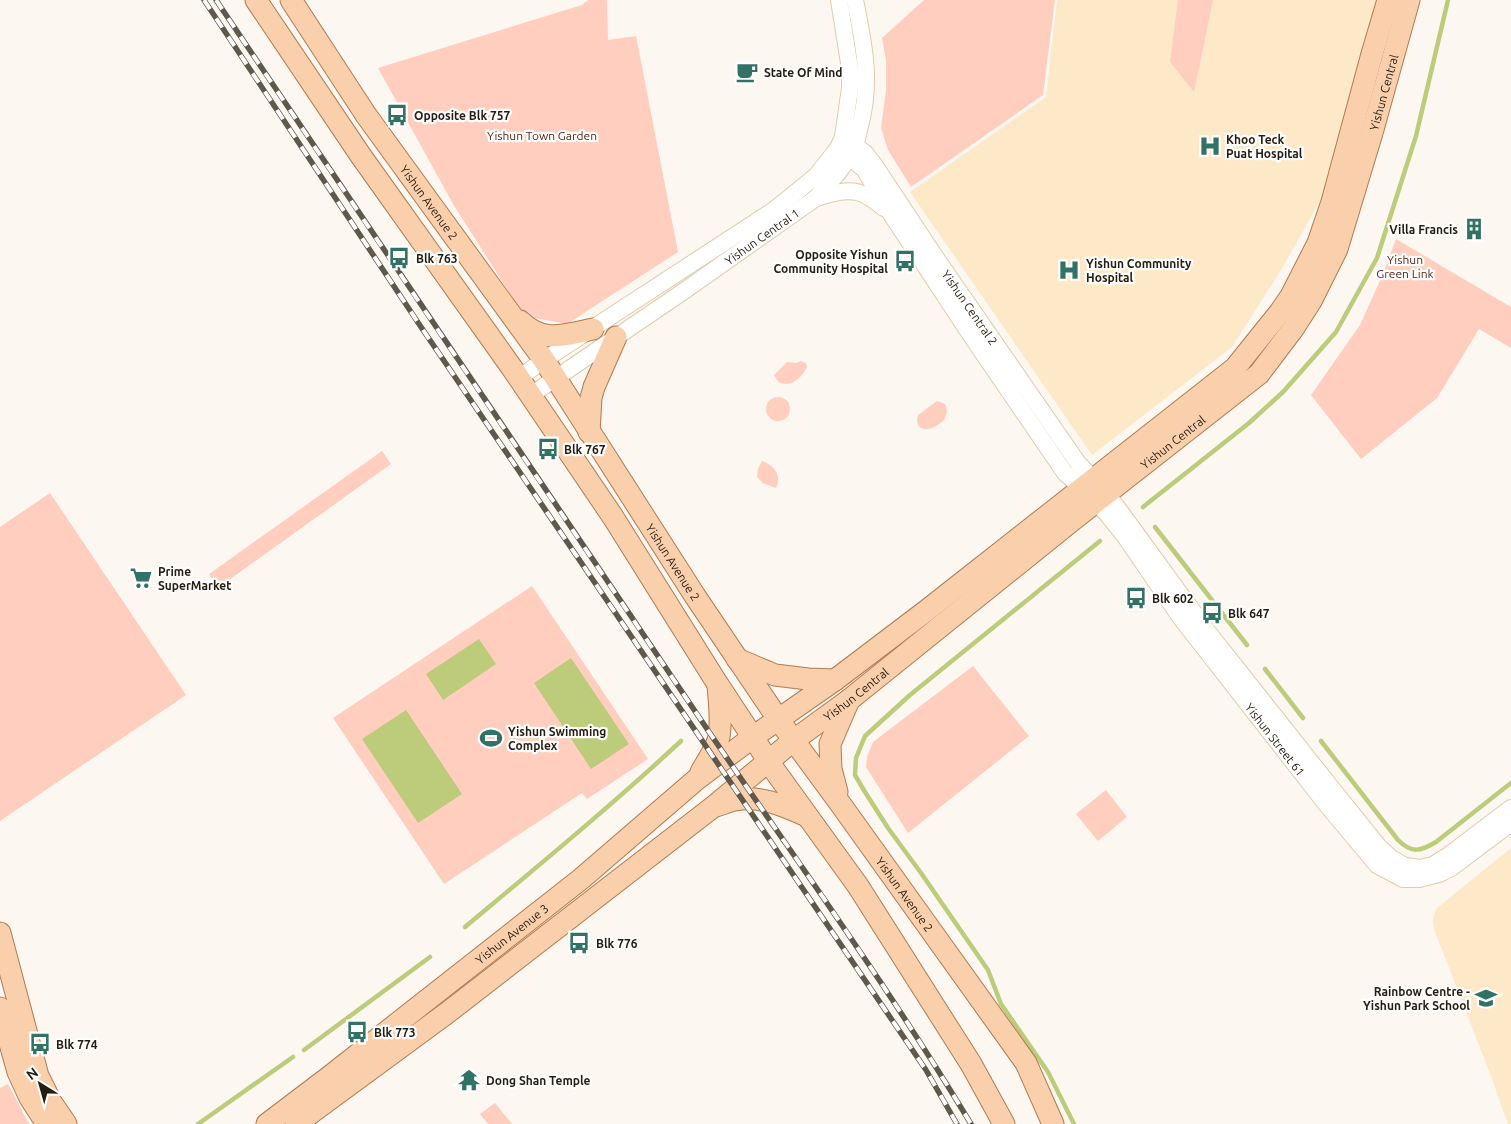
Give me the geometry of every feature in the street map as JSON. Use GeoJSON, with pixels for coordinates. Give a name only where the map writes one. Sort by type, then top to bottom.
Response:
{"type":"FeatureCollection","features":[{"type":"Feature","properties":{"kind":"main road","name":"Yishun Avenue 2"},"geometry":{"type":"LineString","coordinates":[[256,0],[361,156],[525,386],[613,517],[768,761],[863,894],[971,1064],[1004,1124]]}},
{"type":"Feature","properties":{"kind":"main road","name":"Yishun Avenue 2"},"geometry":{"type":"LineString","coordinates":[[291,0],[366,115],[544,360],[589,432],[778,719],[1026,1063],[1053,1124]]}},
{"type":"Feature","properties":{"kind":"main road","name":"Yishun Central"},"geometry":{"type":"LineString","coordinates":[[753,737],[834,680],[933,606],[1102,500],[1235,368],[1291,296],[1318,243],[1332,202],[1388,0]]}},
{"type":"Feature","properties":{"kind":"main road","name":"Yishun Central"},"geometry":{"type":"LineString","coordinates":[[768,761],[849,700],[1255,377],[1293,329],[1311,301],[1337,249],[1370,142],[1410,0]]}},
{"type":"Feature","properties":{"kind":"main road"},"geometry":{"type":"LineString","coordinates":[[509,310],[527,328],[542,335],[559,336],[593,330]]}},
{"type":"Feature","properties":{"kind":"main road"},"geometry":{"type":"LineString","coordinates":[[589,432],[591,398],[594,387],[616,337]]}},
{"type":"Feature","properties":{"kind":"main road"},"geometry":{"type":"LineString","coordinates":[[737,659],[775,675],[834,680]]}},
{"type":"Feature","properties":{"kind":"main road"},"geometry":{"type":"LineString","coordinates":[[697,779],[719,735],[718,683]]}},
{"type":"Feature","properties":{"kind":"main road"},"geometry":{"type":"LineString","coordinates":[[839,802],[831,769],[830,744],[849,700]]}},
{"type":"Feature","properties":{"kind":"main road","name":"Yishun Avenue 3"},"geometry":{"type":"LineString","coordinates":[[267,1124],[357,1056],[581,879],[697,779],[753,737]]}},
{"type":"Feature","properties":{"kind":"main road","name":"Yishun Avenue 3"},"geometry":{"type":"LineString","coordinates":[[296,1124],[447,1013],[713,807],[768,761]]}},
{"type":"Feature","properties":{"kind":"main road"},"geometry":{"type":"LineString","coordinates":[[713,807],[736,800],[758,799],[771,801],[809,817]]}},
{"type":"Feature","properties":{"kind":"main road"},"geometry":{"type":"LineString","coordinates":[[0,933],[38,1076],[51,1102],[66,1124]]}},
{"type":"Feature","properties":{"kind":"main road"},"geometry":{"type":"LineString","coordinates":[[0,1008],[18,1072],[30,1098],[47,1124]]}},
{"type":"Feature","properties":{"kind":"street","name":"Yishun Central 1"},"geometry":{"type":"LineString","coordinates":[[525,386],[556,379],[816,198],[842,167],[846,146],[850,69],[839,0]]}},
{"type":"Feature","properties":{"kind":"street","name":"Yishun Central 1"},"geometry":{"type":"LineString","coordinates":[[525,386],[544,360],[593,330],[774,210],[816,176],[846,146],[863,113],[866,94],[867,72],[855,0]]}},
{"type":"Feature","properties":{"kind":"street","name":"Yishun Central 2"},"geometry":{"type":"LineString","coordinates":[[846,146],[864,169],[889,212],[1065,474],[1102,500]]}},
{"type":"Feature","properties":{"kind":"street","name":"Yishun Central 2"},"geometry":{"type":"LineString","coordinates":[[846,146],[865,153],[873,163],[1102,500]]}},
{"type":"Feature","properties":{"kind":"street","name":"Yishun Central 2"},"geometry":{"type":"LineString","coordinates":[[816,198],[837,192],[850,191],[866,195],[889,212]]}},
{"type":"Feature","properties":{"kind":"street","name":"Yishun Street 61"},"geometry":{"type":"LineString","coordinates":[[1102,500],[1379,847],[1391,858],[1405,866],[1420,868],[1433,865],[1511,808]]}},
{"type":"Feature","properties":{"kind":"street","name":"Yishun Street 61"},"geometry":{"type":"LineString","coordinates":[[1128,531],[1180,618],[1326,804],[1377,865],[1403,879],[1419,879],[1439,874],[1451,868],[1511,823]]}},
{"type":"Feature","properties":{"kind":"shaded area"},"geometry":{"type":"Polygon","coordinates":[[[1057,0],[1379,0],[1323,196],[1281,270],[1232,347],[1092,455],[910,192],[1046,97],[1057,0]]]}},
{"type":"Feature","properties":{"kind":"shaded area"},"geometry":{"type":"Polygon","coordinates":[[[479,639],[496,664],[443,700],[426,674],[479,639]]]}},
{"type":"Feature","properties":{"kind":"shaded area"},"geometry":{"type":"Polygon","coordinates":[[[571,658],[629,744],[591,769],[534,683],[571,658]]]}},
{"type":"Feature","properties":{"kind":"shaded area"},"geometry":{"type":"Polygon","coordinates":[[[406,710],[462,794],[418,823],[362,739],[406,710]]]}},
{"type":"Feature","properties":{"kind":"shaded area","name":"Rainbow Centre - Yishun Park School"},"geometry":{"type":"Polygon","coordinates":[[[1511,848],[1511,1124],[1508,1124],[1434,929],[1433,918],[1436,909],[1511,848]]]}},
{"type":"Feature","properties":{"kind":"green space","name":"Yishun Town Garden"},"geometry":{"type":"Polygon","coordinates":[[[588,0],[607,0],[608,40],[636,36],[678,252],[567,324],[524,316],[453,204],[378,68],[582,5],[588,0]]]}},
{"type":"Feature","properties":{"kind":"green space"},"geometry":{"type":"Polygon","coordinates":[[[924,0],[1055,0],[1043,95],[911,187],[888,150],[881,128],[886,90],[886,60],[882,38],[924,0]]]}},
{"type":"Feature","properties":{"kind":"green space"},"geometry":{"type":"Polygon","coordinates":[[[1178,0],[1213,0],[1194,92],[1170,62],[1178,0]]]}},
{"type":"Feature","properties":{"kind":"green space","name":"Yishun Green Link"},"geometry":{"type":"Polygon","coordinates":[[[1396,239],[1511,307],[1511,348],[1479,329],[1437,398],[1361,459],[1311,395],[1360,325],[1383,274],[1396,239]]]}},
{"type":"Feature","properties":{"kind":"green space"},"geometry":{"type":"Polygon","coordinates":[[[801,361],[806,363],[807,367],[800,378],[792,383],[783,384],[774,375],[787,362],[796,363],[801,361]]]}},
{"type":"Feature","properties":{"kind":"green space"},"geometry":{"type":"Polygon","coordinates":[[[778,397],[786,401],[790,409],[786,417],[778,421],[770,417],[766,409],[770,401],[778,397]]]}},
{"type":"Feature","properties":{"kind":"green space"},"geometry":{"type":"Polygon","coordinates":[[[937,401],[945,404],[947,412],[945,418],[933,428],[921,428],[917,423],[918,415],[937,401]]]}},
{"type":"Feature","properties":{"kind":"green space"},"geometry":{"type":"Polygon","coordinates":[[[382,451],[391,464],[219,587],[209,574],[382,451]]]}},
{"type":"Feature","properties":{"kind":"green space"},"geometry":{"type":"Polygon","coordinates":[[[762,461],[776,471],[778,483],[776,488],[763,483],[757,477],[762,461]]]}},
{"type":"Feature","properties":{"kind":"green space"},"geometry":{"type":"Polygon","coordinates":[[[50,493],[186,695],[0,821],[0,527],[50,493]]]}},
{"type":"Feature","properties":{"kind":"green space","name":"Yishun Swimming Complex"},"geometry":{"type":"Polygon","coordinates":[[[532,586],[648,759],[587,799],[582,793],[444,884],[333,718],[532,586]]]}},
{"type":"Feature","properties":{"kind":"green space"},"geometry":{"type":"Polygon","coordinates":[[[973,666],[1029,736],[908,833],[866,767],[867,757],[873,742],[973,666]]]}},
{"type":"Feature","properties":{"kind":"green space"},"geometry":{"type":"Polygon","coordinates":[[[1106,790],[1127,817],[1098,841],[1076,814],[1106,790]]]}},
{"type":"Feature","properties":{"kind":"green space"},"geometry":{"type":"Polygon","coordinates":[[[8,1084],[29,1124],[0,1124],[0,1088],[8,1084]]]}},
{"type":"Feature","properties":{"kind":"green space"},"geometry":{"type":"Polygon","coordinates":[[[495,1103],[512,1124],[488,1124],[480,1114],[495,1103]]]}},
{"type":"Feature","properties":{"kind":"waterway"},"geometry":{"type":"LineString","coordinates":[[1143,507],[1249,423],[1283,392],[1336,332],[1377,258],[1416,136],[1448,0]]}},
{"type":"Feature","properties":{"kind":"waterway"},"geometry":{"type":"LineString","coordinates":[[1155,527],[1247,645]]}},
{"type":"Feature","properties":{"kind":"waterway"},"geometry":{"type":"LineString","coordinates":[[1074,1124],[1048,1072],[1001,1004],[988,970],[888,828],[855,775],[856,758],[865,736],[910,695],[1100,541]]}},
{"type":"Feature","properties":{"kind":"waterway"},"geometry":{"type":"LineString","coordinates":[[1265,669],[1303,718]]}},
{"type":"Feature","properties":{"kind":"waterway"},"geometry":{"type":"LineString","coordinates":[[465,927],[601,812],[681,741]]}},
{"type":"Feature","properties":{"kind":"waterway"},"geometry":{"type":"LineString","coordinates":[[1321,741],[1398,840],[1412,849],[1421,849],[1436,842],[1511,783]]}},
{"type":"Feature","properties":{"kind":"waterway"},"geometry":{"type":"LineString","coordinates":[[304,1050],[430,957]]}},
{"type":"Feature","properties":{"kind":"waterway"},"geometry":{"type":"LineString","coordinates":[[198,1124],[293,1057]]}},
{"type":"Feature","properties":{"kind":"railway"},"geometry":{"type":"LineString","coordinates":[[204,0],[419,324],[926,1070],[957,1124]]}},
{"type":"Feature","properties":{"kind":"railway"},"geometry":{"type":"LineString","coordinates":[[216,0],[703,723],[907,1022],[971,1124]]}},
{"type":"Feature","properties":{"kind":"place","name":"State Of Mind"},"geometry":{"type":"Point","coordinates":[747,72]}},
{"type":"Feature","properties":{"kind":"place","name":"Opposite Blk 757"},"geometry":{"type":"Point","coordinates":[397,115]}},
{"type":"Feature","properties":{"kind":"place","name":"Khoo Teck Puat Hospital"},"geometry":{"type":"Point","coordinates":[1210,146]}},
{"type":"Feature","properties":{"kind":"place","name":"Villa Francis"},"geometry":{"type":"Point","coordinates":[1474,229]}},
{"type":"Feature","properties":{"kind":"place","name":"Blk 763"},"geometry":{"type":"Point","coordinates":[399,258]}},
{"type":"Feature","properties":{"kind":"place","name":"Opposite Yishun Community Hospital"},"geometry":{"type":"Point","coordinates":[905,261]}},
{"type":"Feature","properties":{"kind":"place","name":"Yishun Community Hospital"},"geometry":{"type":"Point","coordinates":[1069,270]}},
{"type":"Feature","properties":{"kind":"place","name":"Blk 767"},"geometry":{"type":"Point","coordinates":[548,449]}},
{"type":"Feature","properties":{"kind":"place","name":"Prime SuperMarket"},"geometry":{"type":"Point","coordinates":[141,578]}},
{"type":"Feature","properties":{"kind":"place","name":"Blk 602"},"geometry":{"type":"Point","coordinates":[1136,598]}},
{"type":"Feature","properties":{"kind":"place","name":"Blk 647"},"geometry":{"type":"Point","coordinates":[1212,613]}},
{"type":"Feature","properties":{"kind":"place","name":"Yishun Swimming Complex"},"geometry":{"type":"Point","coordinates":[491,738]}},
{"type":"Feature","properties":{"kind":"place","name":"Blk 776"},"geometry":{"type":"Point","coordinates":[579,943]}},
{"type":"Feature","properties":{"kind":"place","name":"Rainbow Centre - Yishun Park School"},"geometry":{"type":"Point","coordinates":[1486,998]}},
{"type":"Feature","properties":{"kind":"place","name":"Blk 773"},"geometry":{"type":"Point","coordinates":[357,1032]}},
{"type":"Feature","properties":{"kind":"place","name":"Blk 774"},"geometry":{"type":"Point","coordinates":[40,1044]}},
{"type":"Feature","properties":{"kind":"place","name":"Dong Shan Temple"},"geometry":{"type":"Point","coordinates":[469,1080]}}]}
